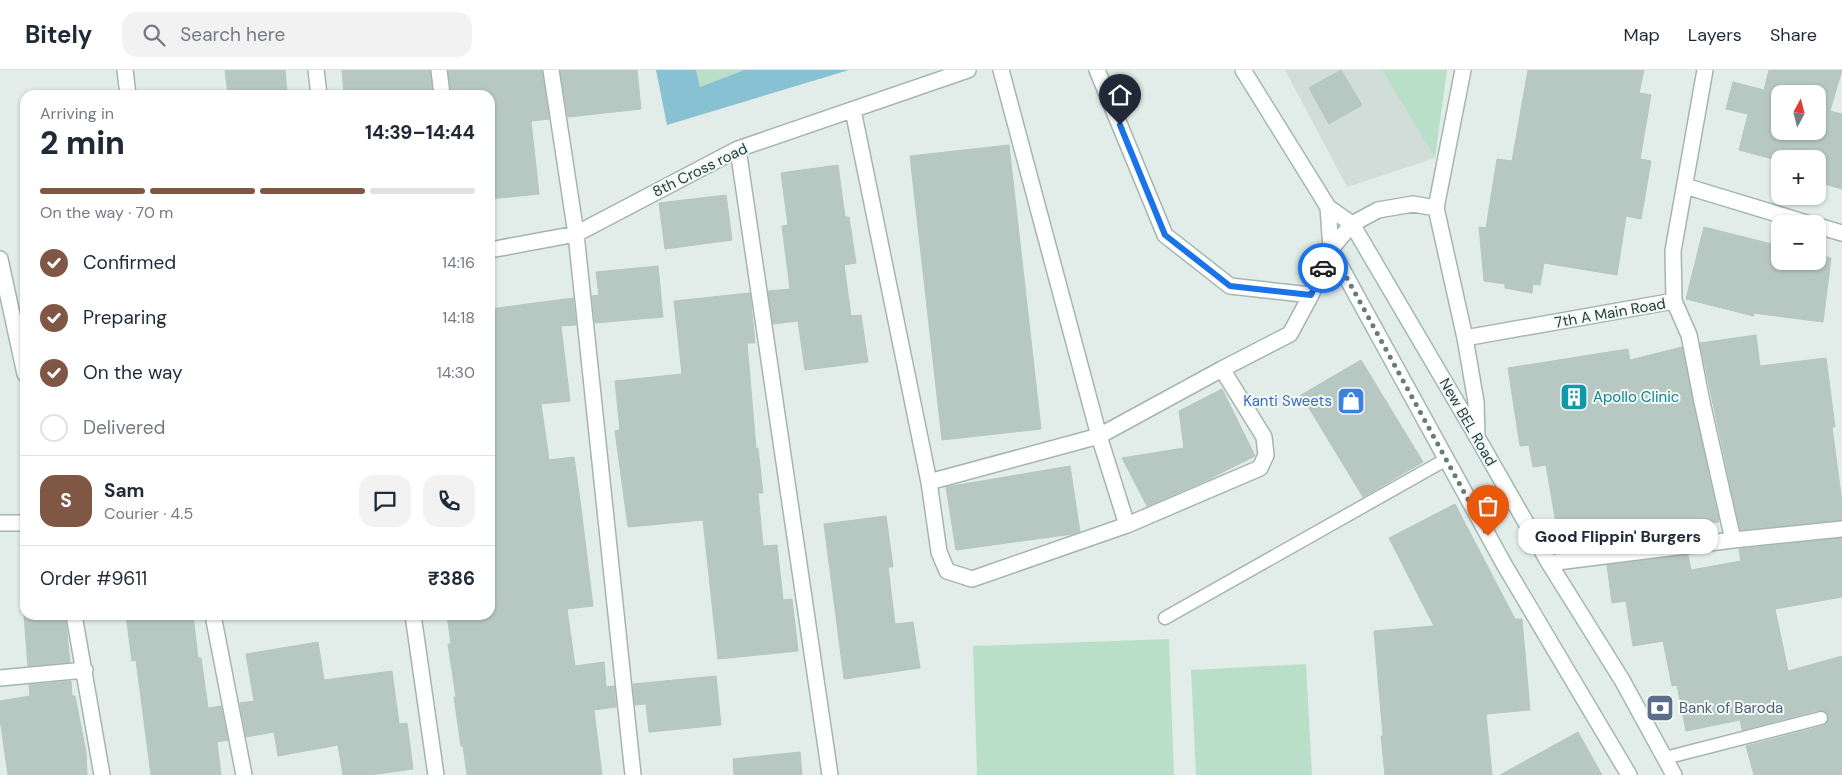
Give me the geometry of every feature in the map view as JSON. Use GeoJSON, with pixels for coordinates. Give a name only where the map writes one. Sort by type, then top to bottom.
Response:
{"type":"FeatureCollection","features":[{"type":"Feature","properties":{"kind":"street"},"geometry":{"type":"LineString","coordinates":[[125,70],[127,90]]}},
{"type":"Feature","properties":{"kind":"street"},"geometry":{"type":"LineString","coordinates":[[316,70],[318,90]]}},
{"type":"Feature","properties":{"kind":"street"},"geometry":{"type":"LineString","coordinates":[[439,70],[441,90]]}},
{"type":"Feature","properties":{"kind":"street"},"geometry":{"type":"LineString","coordinates":[[551,70],[576,234],[632,775]]}},
{"type":"Feature","properties":{"kind":"street","name":"8th Cross road"},"geometry":{"type":"LineString","coordinates":[[495,249],[576,234],[738,149],[968,70]]}},
{"type":"Feature","properties":{"kind":"street"},"geometry":{"type":"LineString","coordinates":[[1001,70],[1099,436],[1127,525]]}},
{"type":"Feature","properties":{"kind":"street"},"geometry":{"type":"LineString","coordinates":[[1097,70],[1165,235],[1230,286],[1311,295]]}},
{"type":"Feature","properties":{"kind":"street","name":"New BEL Road"},"geometry":{"type":"LineString","coordinates":[[1243,70],[1328,207],[1352,224],[1478,437],[1549,562],[1622,680],[1674,775]]}},
{"type":"Feature","properties":{"kind":"street"},"geometry":{"type":"LineString","coordinates":[[1463,70],[1436,208],[1465,338],[1476,402],[1478,437]]}},
{"type":"Feature","properties":{"kind":"street"},"geometry":{"type":"LineString","coordinates":[[1674,301],[1673,251],[1705,70]]}},
{"type":"Feature","properties":{"kind":"street"},"geometry":{"type":"LineString","coordinates":[[853,110],[929,482],[939,552],[947,571],[972,579],[1127,525],[1260,468],[1266,455],[1264,437],[1222,369]]}},
{"type":"Feature","properties":{"kind":"street"},"geometry":{"type":"LineString","coordinates":[[738,149],[830,775]]}},
{"type":"Feature","properties":{"kind":"street"},"geometry":{"type":"LineString","coordinates":[[1685,186],[1780,215]]}},
{"type":"Feature","properties":{"kind":"street"},"geometry":{"type":"LineString","coordinates":[[929,482],[1099,436],[1290,334],[1311,295],[1331,249],[1352,224],[1378,210],[1413,204],[1436,208]]}},
{"type":"Feature","properties":{"kind":"street","name":"New BEL Road"},"geometry":{"type":"LineString","coordinates":[[1328,207],[1331,249],[1505,566],[1629,775]]}},
{"type":"Feature","properties":{"kind":"street"},"geometry":{"type":"LineString","coordinates":[[1826,228],[1842,233]]}},
{"type":"Feature","properties":{"kind":"street"},"geometry":{"type":"LineString","coordinates":[[0,259],[20,351]]}},
{"type":"Feature","properties":{"kind":"street","name":"7th A Main Road"},"geometry":{"type":"LineString","coordinates":[[1465,338],[1674,301],[1690,335],[1702,402],[1733,540]]}},
{"type":"Feature","properties":{"kind":"street"},"geometry":{"type":"LineString","coordinates":[[0,524],[20,523]]}},
{"type":"Feature","properties":{"kind":"street"},"geometry":{"type":"LineString","coordinates":[[1549,562],[1842,529]]}},
{"type":"Feature","properties":{"kind":"street"},"geometry":{"type":"LineString","coordinates":[[75,620],[102,775]]}},
{"type":"Feature","properties":{"kind":"street"},"geometry":{"type":"LineString","coordinates":[[214,620],[244,775]]}},
{"type":"Feature","properties":{"kind":"street"},"geometry":{"type":"LineString","coordinates":[[414,620],[436,775]]}},
{"type":"Feature","properties":{"kind":"street"},"geometry":{"type":"LineString","coordinates":[[0,678],[85,670]]}},
{"type":"Feature","properties":{"kind":"lane"},"geometry":{"type":"LineString","coordinates":[[1166,618],[1446,460]]}},
{"type":"Feature","properties":{"kind":"lane"},"geometry":{"type":"LineString","coordinates":[[1665,758],[1821,718]]}},
{"type":"Feature","properties":{"kind":"shaded area"},"geometry":{"type":"Polygon","coordinates":[[[1285,70],[1382,70],[1435,158],[1347,187],[1285,70]]]}},
{"type":"Feature","properties":{"kind":"green space"},"geometry":{"type":"Polygon","coordinates":[[[696,70],[744,70],[700,87],[696,70]]]}},
{"type":"Feature","properties":{"kind":"green space"},"geometry":{"type":"Polygon","coordinates":[[[1382,70],[1447,70],[1435,158],[1382,70]]]}},
{"type":"Feature","properties":{"kind":"green space"},"geometry":{"type":"Polygon","coordinates":[[[1169,639],[1174,775],[977,775],[973,646],[1169,639]]]}},
{"type":"Feature","properties":{"kind":"green space"},"geometry":{"type":"Polygon","coordinates":[[[1306,664],[1312,775],[1196,775],[1191,670],[1306,664]]]}},
{"type":"Feature","properties":{"kind":"water"},"geometry":{"type":"Polygon","coordinates":[[[656,70],[696,70],[700,87],[744,70],[849,70],[667,125],[656,70]]]}},
{"type":"Feature","properties":{"kind":"building"},"geometry":{"type":"Polygon","coordinates":[[[225,70],[285,70],[287,90],[227,90],[225,70]]]}},
{"type":"Feature","properties":{"kind":"building"},"geometry":{"type":"Polygon","coordinates":[[[342,70],[430,70],[432,90],[344,90],[342,70]]]}},
{"type":"Feature","properties":{"kind":"building"},"geometry":{"type":"Polygon","coordinates":[[[448,70],[542,70],[549,119],[531,121],[539,194],[495,198],[495,90],[450,90],[448,70]]]}},
{"type":"Feature","properties":{"kind":"building"},"geometry":{"type":"Polygon","coordinates":[[[560,70],[637,70],[641,109],[568,117],[560,70]]]}},
{"type":"Feature","properties":{"kind":"building"},"geometry":{"type":"Polygon","coordinates":[[[1341,70],[1362,105],[1329,124],[1309,88],[1341,70]]]}},
{"type":"Feature","properties":{"kind":"building"},"geometry":{"type":"Polygon","coordinates":[[[1528,70],[1644,70],[1639,93],[1651,95],[1640,159],[1651,161],[1641,219],[1626,216],[1617,275],[1544,263],[1540,285],[1533,284],[1532,293],[1505,288],[1505,284],[1484,281],[1479,227],[1486,228],[1497,159],[1512,161],[1528,70]]]}},
{"type":"Feature","properties":{"kind":"building"},"geometry":{"type":"Polygon","coordinates":[[[1769,70],[1842,70],[1830,111],[1842,114],[1842,189],[1826,184],[1826,150],[1771,150],[1771,159],[1739,150],[1748,114],[1726,109],[1733,82],[1764,90],[1769,70]]]}},
{"type":"Feature","properties":{"kind":"building"},"geometry":{"type":"Polygon","coordinates":[[[1009,145],[1041,429],[942,440],[910,156],[1009,145]]]}},
{"type":"Feature","properties":{"kind":"building"},"geometry":{"type":"Polygon","coordinates":[[[838,165],[845,217],[849,217],[856,263],[844,265],[851,316],[861,315],[868,362],[805,370],[798,321],[773,324],[768,291],[790,289],[782,226],[788,225],[781,173],[838,165]]]}},
{"type":"Feature","properties":{"kind":"building"},"geometry":{"type":"Polygon","coordinates":[[[726,195],[732,240],[665,249],[659,203],[726,195]]]}},
{"type":"Feature","properties":{"kind":"building"},"geometry":{"type":"Polygon","coordinates":[[[1704,227],[1771,244],[1771,270],[1826,270],[1826,257],[1831,258],[1823,322],[1753,313],[1754,316],[1686,299],[1704,227]]]}},
{"type":"Feature","properties":{"kind":"building"},"geometry":{"type":"Polygon","coordinates":[[[658,266],[663,317],[595,323],[592,296],[599,295],[596,272],[658,266]]]}},
{"type":"Feature","properties":{"kind":"building"},"geometry":{"type":"Polygon","coordinates":[[[750,293],[755,343],[747,343],[756,449],[758,448],[763,493],[758,493],[763,546],[777,545],[783,600],[792,599],[798,651],[718,659],[703,520],[628,527],[615,431],[620,430],[615,381],[682,374],[674,301],[750,293]]]}},
{"type":"Feature","properties":{"kind":"building"},"geometry":{"type":"Polygon","coordinates":[[[573,298],[576,325],[561,326],[570,401],[541,404],[549,460],[574,457],[581,508],[593,606],[567,609],[575,666],[604,662],[606,687],[614,686],[616,707],[594,710],[602,775],[467,775],[454,697],[456,697],[448,644],[451,644],[448,620],[495,620],[495,308],[573,298]]]}},
{"type":"Feature","properties":{"kind":"building"},"geometry":{"type":"Polygon","coordinates":[[[1756,335],[1760,366],[1826,358],[1835,427],[1832,427],[1842,502],[1842,520],[1740,530],[1700,343],[1756,335]]]}},
{"type":"Feature","properties":{"kind":"building"},"geometry":{"type":"Polygon","coordinates":[[[1682,347],[1719,522],[1684,527],[1685,537],[1604,547],[1602,533],[1570,538],[1568,527],[1557,529],[1546,465],[1533,467],[1529,445],[1520,446],[1508,368],[1628,349],[1630,360],[1682,347]]]}},
{"type":"Feature","properties":{"kind":"building"},"geometry":{"type":"Polygon","coordinates":[[[1361,360],[1423,462],[1363,497],[1301,395],[1361,360]]]}},
{"type":"Feature","properties":{"kind":"building"},"geometry":{"type":"Polygon","coordinates":[[[1222,389],[1255,456],[1205,481],[1147,506],[1122,458],[1184,448],[1179,411],[1222,389]]]}},
{"type":"Feature","properties":{"kind":"building"},"geometry":{"type":"Polygon","coordinates":[[[1070,466],[1080,532],[956,550],[946,487],[1070,466]]]}},
{"type":"Feature","properties":{"kind":"building"},"geometry":{"type":"Polygon","coordinates":[[[1455,504],[1515,619],[1522,619],[1530,710],[1486,714],[1492,775],[1385,775],[1374,631],[1434,626],[1389,538],[1455,504]]]}},
{"type":"Feature","properties":{"kind":"building"},"geometry":{"type":"Polygon","coordinates":[[[886,516],[893,567],[888,567],[895,624],[913,622],[920,668],[844,679],[824,524],[886,516]]]}},
{"type":"Feature","properties":{"kind":"building"},"geometry":{"type":"Polygon","coordinates":[[[1842,538],[1842,597],[1775,609],[1788,671],[1842,656],[1842,775],[1754,775],[1746,746],[1823,726],[1829,720],[1827,713],[1819,710],[1742,730],[1740,720],[1686,731],[1677,685],[1672,686],[1663,641],[1633,646],[1626,601],[1612,603],[1607,565],[1688,555],[1691,570],[1741,561],[1739,549],[1842,538]]]}},
{"type":"Feature","properties":{"kind":"building"},"geometry":{"type":"Polygon","coordinates":[[[24,620],[66,620],[70,662],[28,666],[24,620]]]}},
{"type":"Feature","properties":{"kind":"building"},"geometry":{"type":"Polygon","coordinates":[[[127,620],[194,620],[198,658],[201,658],[208,708],[221,706],[228,740],[217,742],[221,775],[151,775],[136,660],[132,661],[127,620]]]}},
{"type":"Feature","properties":{"kind":"building"},"geometry":{"type":"Polygon","coordinates":[[[318,642],[324,680],[392,671],[399,724],[407,723],[413,769],[370,775],[343,775],[338,745],[278,756],[274,732],[246,737],[240,703],[254,701],[246,654],[318,642]]]}},
{"type":"Feature","properties":{"kind":"building"},"geometry":{"type":"Polygon","coordinates":[[[716,676],[721,725],[649,732],[646,704],[635,705],[633,684],[716,676]]]}},
{"type":"Feature","properties":{"kind":"building"},"geometry":{"type":"Polygon","coordinates":[[[71,681],[72,696],[75,696],[86,752],[87,775],[8,775],[0,719],[0,701],[30,696],[29,685],[71,681]]]}},
{"type":"Feature","properties":{"kind":"building"},"geometry":{"type":"Polygon","coordinates":[[[1578,732],[1602,775],[1500,775],[1578,732]]]}},
{"type":"Feature","properties":{"kind":"building"},"geometry":{"type":"Polygon","coordinates":[[[800,752],[802,775],[734,775],[733,759],[800,752]]]}},
{"type":"Feature","properties":{"kind":"way so far"},"geometry":{"type":"LineString","coordinates":[[1323,268],[1331,249],[1488,536]]}},
{"type":"Feature","properties":{"kind":"place","name":"Apollo Clinic"},"geometry":{"type":"Point","coordinates":[1574,397]}},
{"type":"Feature","properties":{"kind":"place","name":"Kanti Sweets"},"geometry":{"type":"Point","coordinates":[1351,401]}},
{"type":"Feature","properties":{"kind":"place","name":"Good Flippin' Burgers"},"geometry":{"type":"Point","coordinates":[1488,536]}},
{"type":"Feature","properties":{"kind":"place","name":"Bank of Baroda"},"geometry":{"type":"Point","coordinates":[1660,708]}},
{"type":"Feature","properties":{"kind":"route"},"geometry":{"type":"LineString","coordinates":[[1120,125],[1165,235],[1230,286],[1311,295],[1323,268]]}}]}
